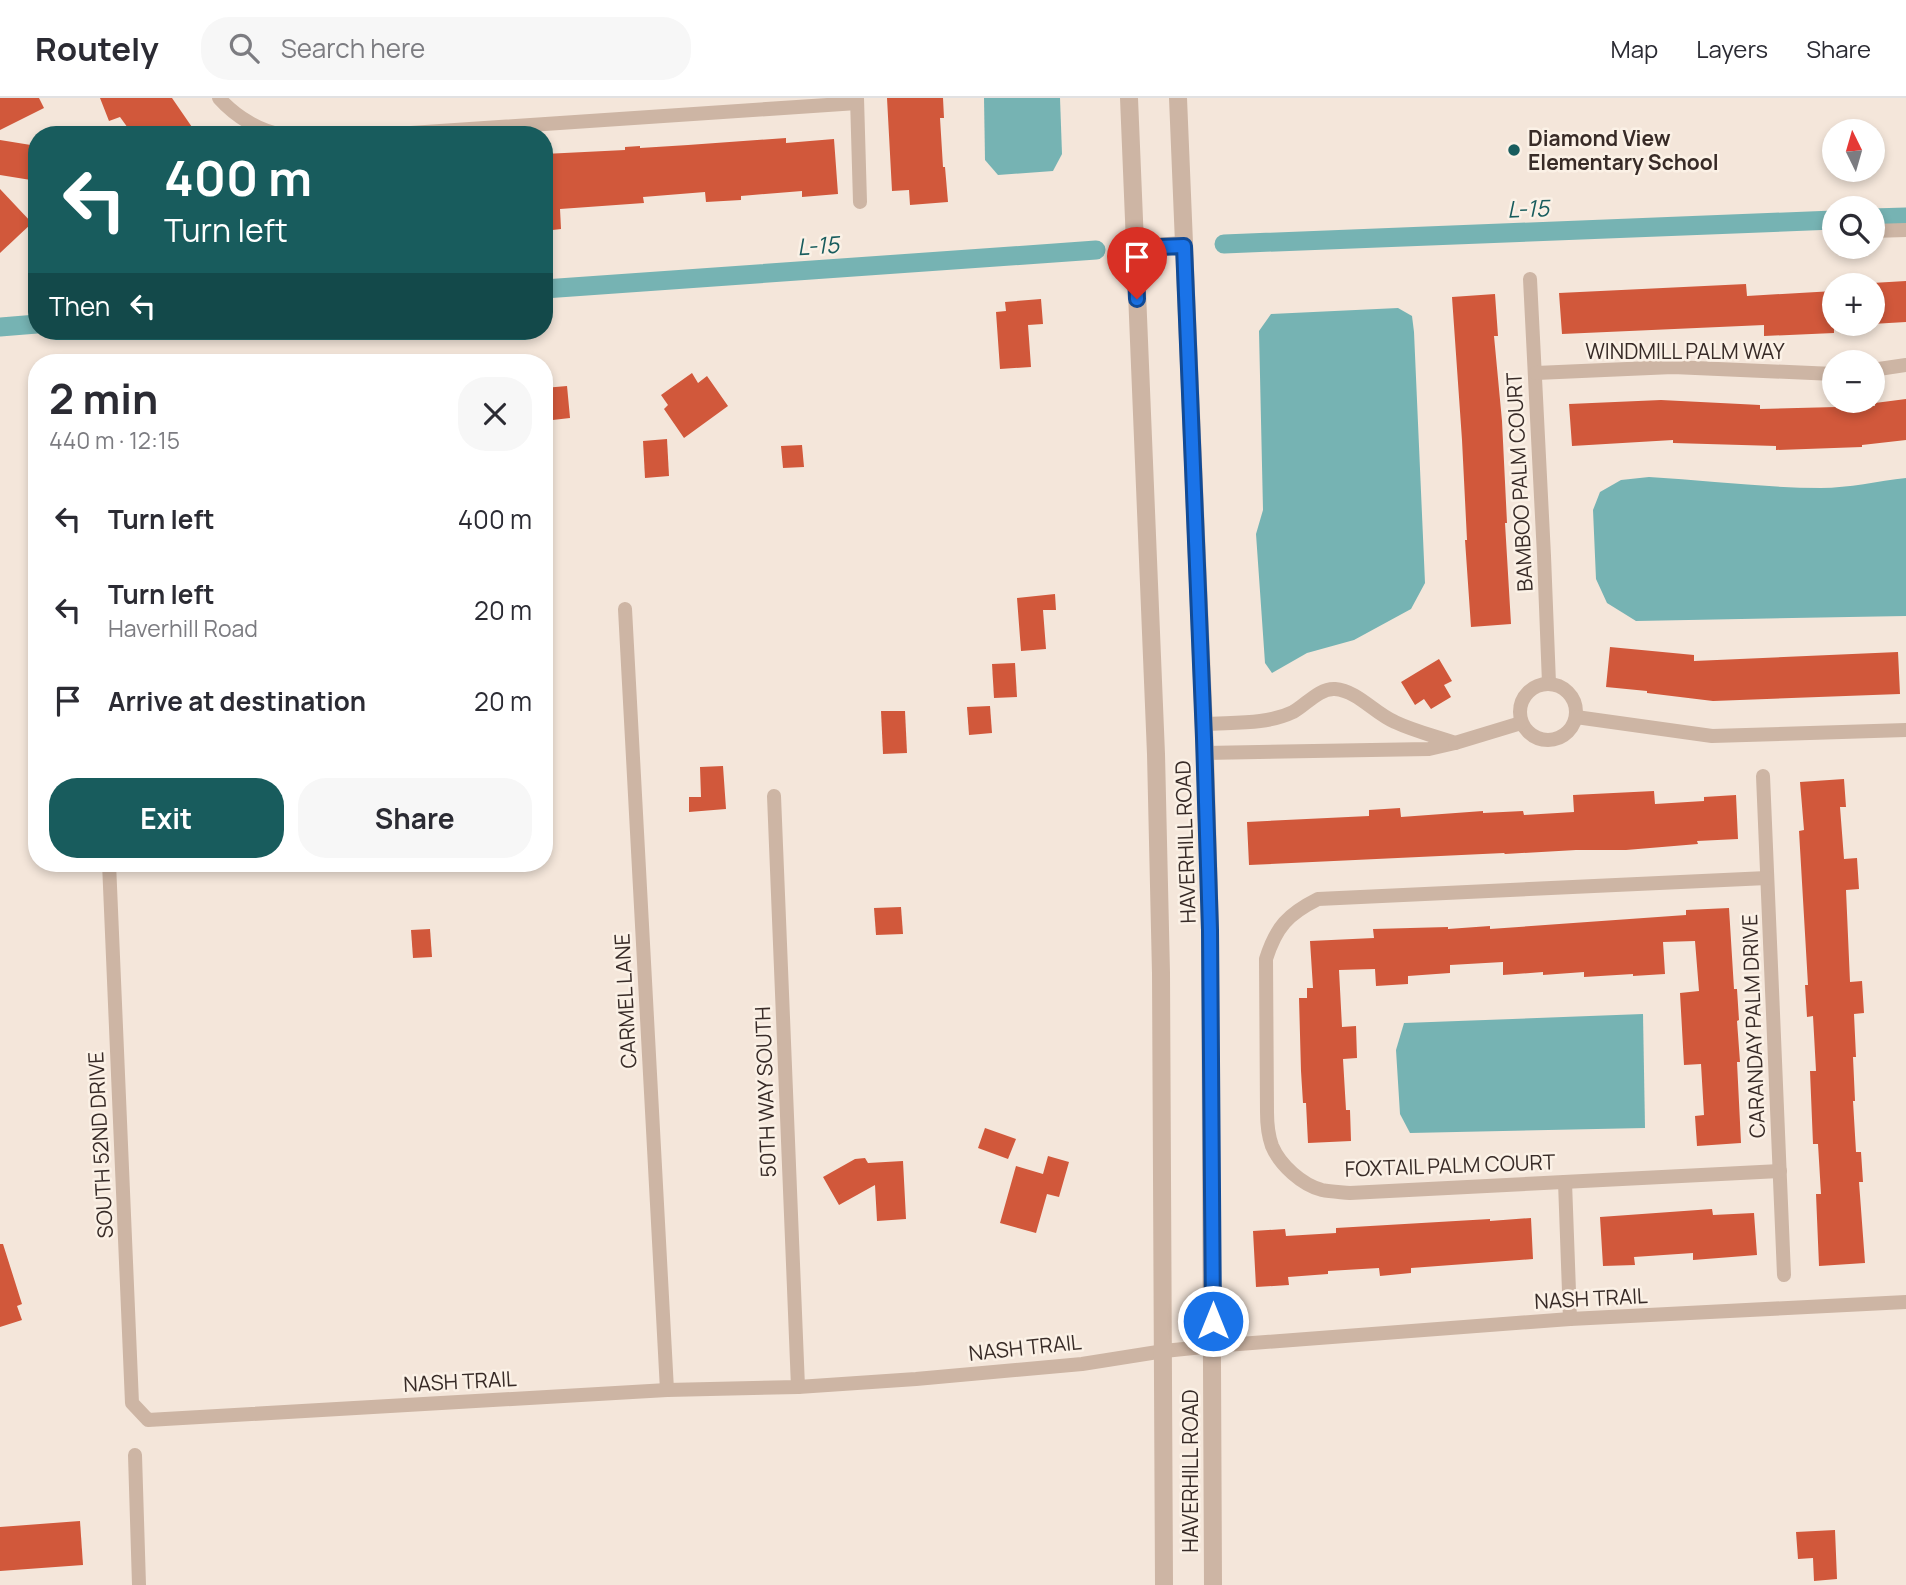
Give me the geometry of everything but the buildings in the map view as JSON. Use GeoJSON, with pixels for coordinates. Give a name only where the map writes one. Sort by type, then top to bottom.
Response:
{"type":"FeatureCollection","features":[{"type":"Feature","properties":{"kind":"street"},"geometry":{"type":"LineString","coordinates":[[219,98],[230,111],[258,126]]}},
{"type":"Feature","properties":{"kind":"street","name":"HAVERHILL ROAD"},"geometry":{"type":"LineString","coordinates":[[1129,98],[1155,740],[1162,987],[1164,1585]]}},
{"type":"Feature","properties":{"kind":"street","name":"HAVERHILL ROAD"},"geometry":{"type":"LineString","coordinates":[[1178,98],[1204,724],[1211,985],[1213,1585]]}},
{"type":"Feature","properties":{"kind":"street"},"geometry":{"type":"LineString","coordinates":[[504,126],[857,100],[860,202]]}},
{"type":"Feature","properties":{"kind":"street"},"geometry":{"type":"LineString","coordinates":[[1885,231],[1906,230]]}},
{"type":"Feature","properties":{"kind":"street"},"geometry":{"type":"LineString","coordinates":[[1135,248],[1184,246]]}},
{"type":"Feature","properties":{"kind":"street","name":"BAMBOO PALM COURT"},"geometry":{"type":"LineString","coordinates":[[1530,279],[1549,683]]}},
{"type":"Feature","properties":{"kind":"street"},"geometry":{"type":"LineString","coordinates":[[1885,368],[1906,365]]}},
{"type":"Feature","properties":{"kind":"street","name":"WINDMILL PALM WAY"},"geometry":{"type":"LineString","coordinates":[[1535,373],[1673,367],[1822,373]]}},
{"type":"Feature","properties":{"kind":"street","name":"CARMEL LANE"},"geometry":{"type":"LineString","coordinates":[[625,609],[667,1390]]}},
{"type":"Feature","properties":{"kind":"street"},"geometry":{"type":"LineString","coordinates":[[1549,683],[1564,688],[1570,694],[1574,701],[1576,717],[1572,727],[1556,739],[1535,738],[1521,723],[1520,704],[1531,689],[1539,684],[1549,683]]}},
{"type":"Feature","properties":{"kind":"street"},"geometry":{"type":"LineString","coordinates":[[1204,724],[1251,722],[1280,717],[1331,688],[1344,690],[1393,722],[1455,743]]}},
{"type":"Feature","properties":{"kind":"street"},"geometry":{"type":"LineString","coordinates":[[1576,717],[1712,736],[1906,730]]}},
{"type":"Feature","properties":{"kind":"street"},"geometry":{"type":"LineString","coordinates":[[1205,752],[1429,749],[1521,723]]}},
{"type":"Feature","properties":{"kind":"street","name":"CARANDAY PALM DRIVE"},"geometry":{"type":"LineString","coordinates":[[1763,776],[1784,1275]]}},
{"type":"Feature","properties":{"kind":"street","name":"50TH WAY SOUTH"},"geometry":{"type":"LineString","coordinates":[[774,796],[798,1387]]}},
{"type":"Feature","properties":{"kind":"street","name":"SOUTH 52ND DRIVE"},"geometry":{"type":"LineString","coordinates":[[109,872],[132,1403],[148,1420]]}},
{"type":"Feature","properties":{"kind":"street","name":"FOXTAIL PALM COURT"},"geometry":{"type":"LineString","coordinates":[[1767,878],[1331,898],[1318,899],[1300,908],[1284,922],[1272,941],[1266,959],[1268,1133],[1273,1148],[1284,1165],[1300,1179],[1320,1189],[1350,1193],[1780,1171]]}},
{"type":"Feature","properties":{"kind":"street"},"geometry":{"type":"LineString","coordinates":[[1565,1182],[1570,1319]]}},
{"type":"Feature","properties":{"kind":"street","name":"NASH TRAIL"},"geometry":{"type":"LineString","coordinates":[[148,1420],[667,1390],[798,1387],[1082,1364],[1164,1350],[1213,1346],[1570,1319],[1906,1302]]}},
{"type":"Feature","properties":{"kind":"street"},"geometry":{"type":"LineString","coordinates":[[135,1455],[139,1585]]}},
{"type":"Feature","properties":{"kind":"water"},"geometry":{"type":"Polygon","coordinates":[[[984,98],[1060,98],[1062,154],[1053,171],[998,175],[985,160],[984,98]]]}},
{"type":"Feature","properties":{"kind":"water"},"geometry":{"type":"Polygon","coordinates":[[[1398,308],[1412,316],[1414,332],[1425,583],[1411,609],[1354,640],[1307,653],[1272,673],[1265,663],[1256,534],[1263,510],[1259,331],[1271,314],[1398,308]]]}},
{"type":"Feature","properties":{"kind":"water"},"geometry":{"type":"Polygon","coordinates":[[[1649,477],[1821,488],[1906,478],[1906,616],[1636,621],[1607,603],[1596,579],[1593,510],[1600,492],[1621,480],[1649,477]]]}},
{"type":"Feature","properties":{"kind":"water"},"geometry":{"type":"Polygon","coordinates":[[[1643,1014],[1645,1128],[1410,1133],[1400,1114],[1396,1050],[1404,1023],[1643,1014]]]}},
{"type":"Feature","properties":{"kind":"waterway","name":"L-15"},"geometry":{"type":"LineString","coordinates":[[1885,218],[1906,217]]}},
{"type":"Feature","properties":{"kind":"waterway","name":"L-15"},"geometry":{"type":"LineString","coordinates":[[1224,244],[1822,220]]}},
{"type":"Feature","properties":{"kind":"waterway","name":"L-15"},"geometry":{"type":"LineString","coordinates":[[553,288],[1096,250]]}},
{"type":"Feature","properties":{"kind":"waterway","name":"L-15"},"geometry":{"type":"LineString","coordinates":[[0,327],[28,325]]}},
{"type":"Feature","properties":{"kind":"place","name":"Diamond View Elementary School"},"geometry":{"type":"Point","coordinates":[1514,150]}},
{"type":"Feature","properties":{"kind":"route"},"geometry":{"type":"LineString","coordinates":[[1137,299],[1135,248],[1184,246],[1210,930],[1213,1321]]}}]}
